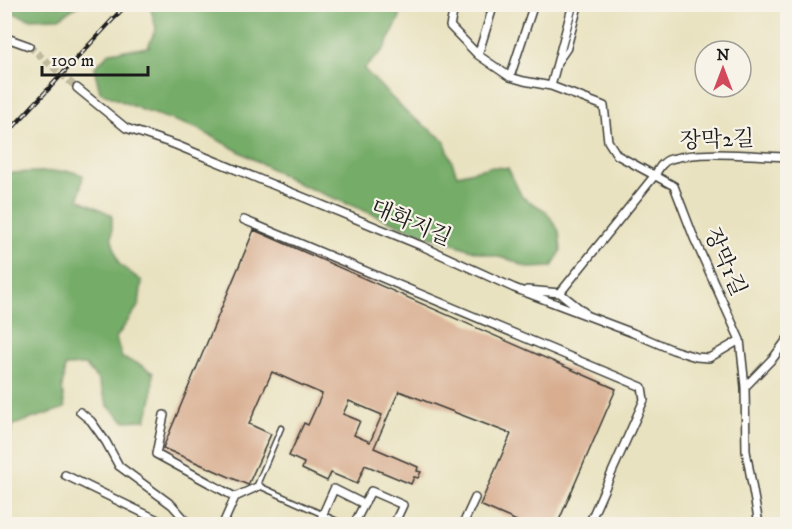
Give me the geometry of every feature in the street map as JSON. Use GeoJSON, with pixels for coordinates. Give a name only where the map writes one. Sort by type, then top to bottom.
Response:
{"type":"FeatureCollection","features":[{"type":"Feature","properties":{"kind":"street","name":"장막1길"},"geometry":{"type":"LineString","coordinates":[[455,4],[450,26],[478,55],[510,76],[551,86],[604,106],[608,141],[617,155],[674,186],[694,238],[740,340],[745,387],[746,451],[759,525]]}},
{"type":"Feature","properties":{"kind":"street"},"geometry":{"type":"LineString","coordinates":[[478,55],[494,4]]}},
{"type":"Feature","properties":{"kind":"street"},"geometry":{"type":"LineString","coordinates":[[510,76],[534,4]]}},
{"type":"Feature","properties":{"kind":"street"},"geometry":{"type":"LineString","coordinates":[[551,86],[573,4]]}},
{"type":"Feature","properties":{"kind":"street"},"geometry":{"type":"LineString","coordinates":[[4,37],[29,46]]}},
{"type":"Feature","properties":{"kind":"street","name":"대화지길"},"geometry":{"type":"LineString","coordinates":[[77,88],[126,128],[176,145],[422,246],[514,288],[673,350],[696,357],[709,358],[740,340]]}},
{"type":"Feature","properties":{"kind":"street","name":"장막2길"},"geometry":{"type":"LineString","coordinates":[[560,293],[659,167],[669,159],[689,156],[788,157]]}},
{"type":"Feature","properties":{"kind":"street"},"geometry":{"type":"LineString","coordinates":[[244,220],[642,387],[644,400],[589,525]]}},
{"type":"Feature","properties":{"kind":"street"},"geometry":{"type":"LineString","coordinates":[[514,288],[560,293],[591,317]]}},
{"type":"Feature","properties":{"kind":"street"},"geometry":{"type":"LineString","coordinates":[[745,387],[774,357],[788,338]]}},
{"type":"Feature","properties":{"kind":"street"},"geometry":{"type":"LineString","coordinates":[[80,412],[91,421],[119,466],[172,505],[189,525]]}},
{"type":"Feature","properties":{"kind":"street"},"geometry":{"type":"LineString","coordinates":[[164,415],[156,454],[235,497]]}},
{"type":"Feature","properties":{"kind":"street"},"geometry":{"type":"LineString","coordinates":[[65,475],[166,525]]}},
{"type":"Feature","properties":{"kind":"street"},"geometry":{"type":"LineString","coordinates":[[224,525],[235,497],[259,486]]}},
{"type":"Feature","properties":{"kind":"street"},"geometry":{"type":"LineString","coordinates":[[322,516],[334,489],[364,504]]}},
{"type":"Feature","properties":{"kind":"street"},"geometry":{"type":"LineString","coordinates":[[354,525],[371,491],[403,505],[394,525]]}},
{"type":"Feature","properties":{"kind":"street"},"geometry":{"type":"LineString","coordinates":[[463,525],[475,498]]}},
{"type":"Feature","properties":{"kind":"lane"},"geometry":{"type":"LineString","coordinates":[[556,68],[568,49],[580,4]]}},
{"type":"Feature","properties":{"kind":"lane"},"geometry":{"type":"LineString","coordinates":[[281,428],[257,485],[344,525]]}},
{"type":"Feature","properties":{"kind":"green space"},"geometry":{"type":"Polygon","coordinates":[[[4,5],[79,5],[59,18],[29,19],[5,10],[4,5]]]}},
{"type":"Feature","properties":{"kind":"green space"},"geometry":{"type":"Polygon","coordinates":[[[151,5],[399,5],[400,17],[384,49],[364,69],[406,112],[444,140],[457,175],[490,167],[508,168],[522,197],[546,211],[559,231],[561,250],[552,267],[528,268],[511,260],[414,231],[299,184],[196,128],[142,110],[100,92],[94,68],[110,52],[148,47],[156,28],[151,5]]]}},
{"type":"Feature","properties":{"kind":"green space"},"geometry":{"type":"Polygon","coordinates":[[[70,171],[83,175],[79,199],[112,215],[112,240],[119,264],[142,281],[139,305],[116,338],[122,358],[139,364],[153,373],[152,398],[146,420],[124,421],[108,406],[98,380],[85,365],[65,366],[62,388],[65,408],[13,425],[5,458],[5,173],[70,171]]]}},
{"type":"Feature","properties":{"kind":"building"},"geometry":{"type":"Polygon","coordinates":[[[254,230],[616,389],[557,525],[526,525],[480,505],[511,434],[399,391],[374,448],[418,467],[417,471],[421,472],[418,478],[414,477],[411,484],[365,465],[357,484],[331,473],[327,481],[302,469],[304,463],[289,456],[304,423],[308,425],[322,394],[272,372],[249,424],[271,434],[248,485],[163,448],[254,230]],[[349,401],[343,414],[360,421],[354,435],[370,442],[382,415],[349,401]]]}},
{"type":"Feature","properties":{"kind":"tunnel"},"geometry":{"type":"LineString","coordinates":[[29,46],[77,88]]}},
{"type":"Feature","properties":{"kind":"railway"},"geometry":{"type":"LineString","coordinates":[[4,137],[127,4]]}}]}
